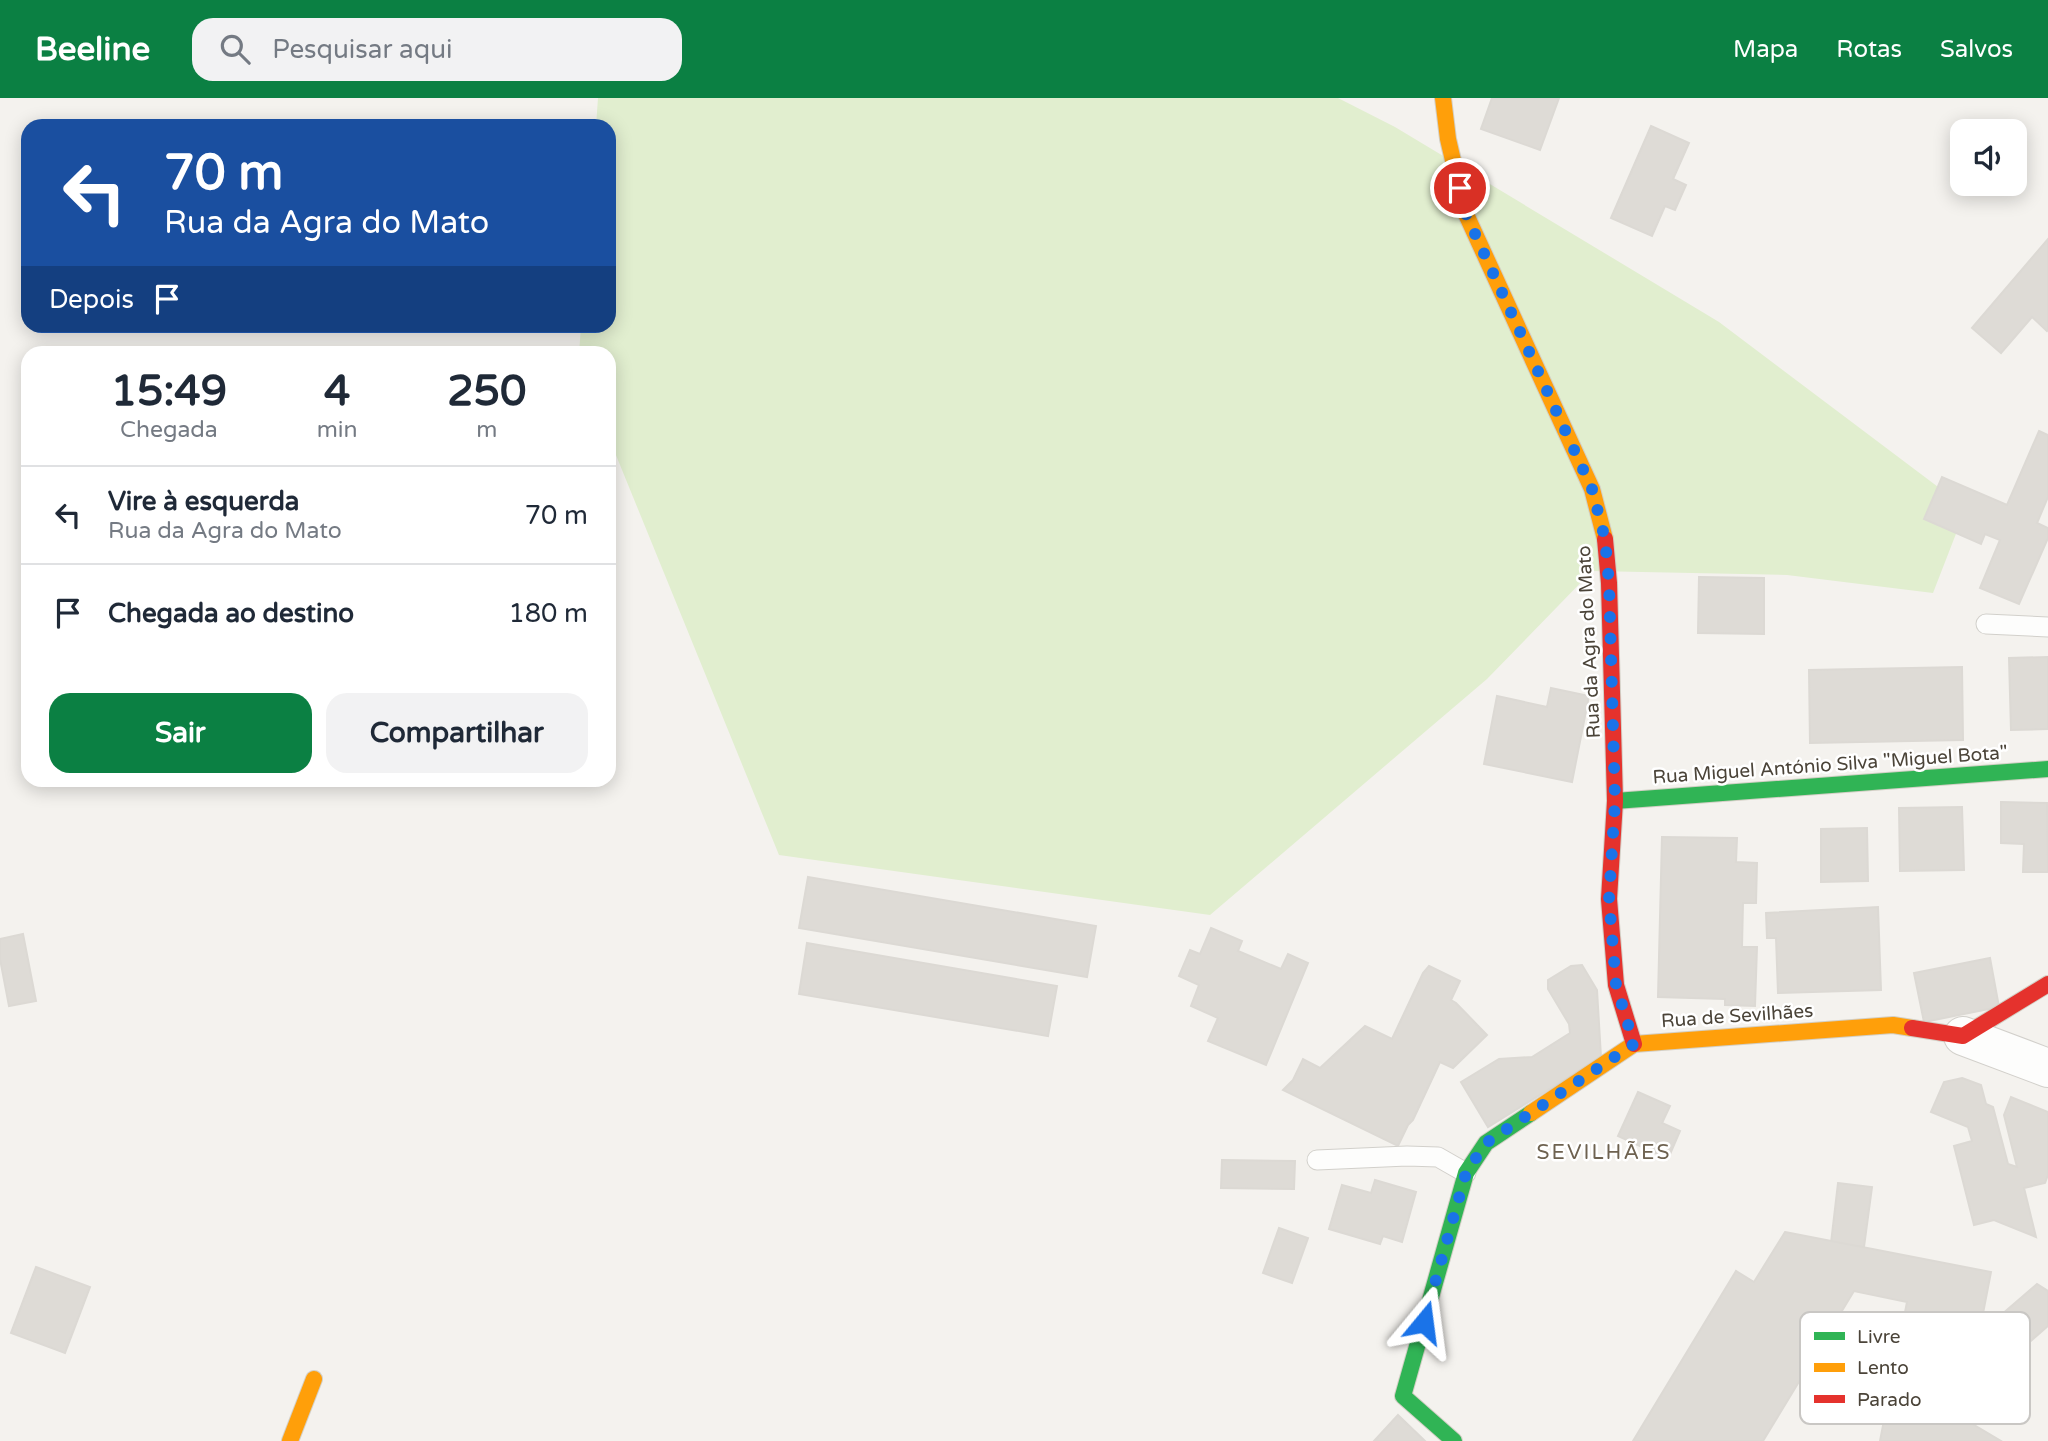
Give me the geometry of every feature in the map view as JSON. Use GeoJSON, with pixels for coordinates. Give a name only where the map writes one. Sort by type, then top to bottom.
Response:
{"type":"FeatureCollection","features":[{"type":"Feature","properties":{"kind":"street","name":"Rua da Agra do Mato"},"geometry":{"type":"LineString","coordinates":[[1443,98],[1448,139],[1465,212],[1592,489],[1602,526],[1609,583],[1615,801],[1609,899],[1616,985],[1634,1044]]}},
{"type":"Feature","properties":{"kind":"street","name":"Rua Miguel António Silva \"Miguel Bota\""},"geometry":{"type":"LineString","coordinates":[[1615,801],[2048,769]]}},
{"type":"Feature","properties":{"kind":"street"},"geometry":{"type":"LineString","coordinates":[[1963,1035],[2048,984]]}},
{"type":"Feature","properties":{"kind":"street","name":"Rua de Sevilhães"},"geometry":{"type":"LineString","coordinates":[[1454,1441],[1403,1396],[1466,1173],[1486,1143],[1634,1044],[1893,1025],[1963,1035]]}},
{"type":"Feature","properties":{"kind":"street"},"geometry":{"type":"LineString","coordinates":[[1963,1035],[2048,1068]]}},
{"type":"Feature","properties":{"kind":"street"},"geometry":{"type":"LineString","coordinates":[[290,1441],[314,1380]]}},
{"type":"Feature","properties":{"kind":"lane"},"geometry":{"type":"LineString","coordinates":[[1986,624],[2048,627]]}},
{"type":"Feature","properties":{"kind":"lane"},"geometry":{"type":"LineString","coordinates":[[1317,1160],[1438,1157],[1466,1173]]}},
{"type":"Feature","properties":{"kind":"green space"},"geometry":{"type":"Polygon","coordinates":[[[598,98],[1338,98],[1395,127],[1719,322],[1966,508],[1933,593],[1787,575],[1592,571],[1487,679],[1210,915],[779,855],[616,455],[616,346],[580,346],[580,333],[616,333],[616,119],[596,119],[598,98]]]}},
{"type":"Feature","properties":{"kind":"building"},"geometry":{"type":"Polygon","coordinates":[[[1492,98],[1559,98],[1540,150],[1481,129],[1492,98]]]}},
{"type":"Feature","properties":{"kind":"building"},"geometry":{"type":"Polygon","coordinates":[[[1651,126],[1689,143],[1673,179],[1686,185],[1675,210],[1665,206],[1652,236],[1611,218],[1651,126]]]}},
{"type":"Feature","properties":{"kind":"building"},"geometry":{"type":"Polygon","coordinates":[[[2048,239],[2048,330],[2032,317],[2001,353],[1972,328],[2048,239]]]}},
{"type":"Feature","properties":{"kind":"building"},"geometry":{"type":"Polygon","coordinates":[[[2039,431],[2048,435],[2048,497],[2037,523],[2048,528],[2048,538],[2019,604],[1980,588],[2000,540],[1985,534],[1981,544],[1924,519],[1942,477],[2007,505],[2039,431]]]}},
{"type":"Feature","properties":{"kind":"building"},"geometry":{"type":"Polygon","coordinates":[[[1699,577],[1764,578],[1764,634],[1698,633],[1699,577]]]}},
{"type":"Feature","properties":{"kind":"building"},"geometry":{"type":"Polygon","coordinates":[[[2048,657],[2048,729],[2011,730],[2009,658],[2048,657]]]}},
{"type":"Feature","properties":{"kind":"building"},"geometry":{"type":"Polygon","coordinates":[[[1962,667],[1963,740],[1810,743],[1809,670],[1962,667]]]}},
{"type":"Feature","properties":{"kind":"building"},"geometry":{"type":"Polygon","coordinates":[[[1551,688],[1589,696],[1572,782],[1484,764],[1497,696],[1547,707],[1551,688]]]}},
{"type":"Feature","properties":{"kind":"building"},"geometry":{"type":"Polygon","coordinates":[[[2001,802],[2047,803],[2048,872],[2023,872],[2024,844],[2001,843],[2001,802]]]}},
{"type":"Feature","properties":{"kind":"building"},"geometry":{"type":"Polygon","coordinates":[[[1962,807],[1964,870],[1900,871],[1899,808],[1962,807]]]}},
{"type":"Feature","properties":{"kind":"building"},"geometry":{"type":"Polygon","coordinates":[[[1867,828],[1868,881],[1821,882],[1821,829],[1867,828]]]}},
{"type":"Feature","properties":{"kind":"building"},"geometry":{"type":"Polygon","coordinates":[[[1662,837],[1737,838],[1736,862],[1757,863],[1756,903],[1743,903],[1742,947],[1757,947],[1755,1006],[1725,1005],[1725,999],[1658,997],[1662,837]]]}},
{"type":"Feature","properties":{"kind":"building"},"geometry":{"type":"Polygon","coordinates":[[[808,877],[1096,926],[1087,977],[799,928],[808,877]]]}},
{"type":"Feature","properties":{"kind":"building"},"geometry":{"type":"Polygon","coordinates":[[[1878,907],[1881,990],[1778,993],[1776,938],[1767,938],[1766,913],[1878,907]]]}},
{"type":"Feature","properties":{"kind":"building"},"geometry":{"type":"Polygon","coordinates":[[[1211,928],[1242,941],[1238,951],[1281,969],[1288,954],[1308,963],[1266,1065],[1208,1041],[1218,1018],[1191,1006],[1199,985],[1179,976],[1190,950],[1200,954],[1211,928]]]}},
{"type":"Feature","properties":{"kind":"building"},"geometry":{"type":"Polygon","coordinates":[[[23,934],[36,1001],[9,1006],[0,959],[0,939],[23,934]]]}},
{"type":"Feature","properties":{"kind":"building"},"geometry":{"type":"Polygon","coordinates":[[[807,943],[1057,986],[1048,1036],[799,994],[807,943]]]}},
{"type":"Feature","properties":{"kind":"building"},"geometry":{"type":"Polygon","coordinates":[[[1990,958],[1999,1007],[1924,1022],[1914,973],[1990,958]]]}},
{"type":"Feature","properties":{"kind":"building"},"geometry":{"type":"Polygon","coordinates":[[[1582,965],[1597,990],[1601,1057],[1488,1127],[1461,1082],[1499,1059],[1532,1057],[1570,1033],[1569,1024],[1548,989],[1548,980],[1571,966],[1582,965]]]}},
{"type":"Feature","properties":{"kind":"building"},"geometry":{"type":"Polygon","coordinates":[[[1429,966],[1460,981],[1451,1000],[1487,1035],[1453,1068],[1440,1062],[1398,1146],[1283,1090],[1293,1080],[1303,1059],[1320,1068],[1365,1026],[1392,1039],[1423,973],[1429,966]]]}},
{"type":"Feature","properties":{"kind":"building"},"geometry":{"type":"Polygon","coordinates":[[[1962,1078],[1981,1085],[1986,1104],[1993,1107],[2008,1164],[2017,1167],[2004,1115],[2011,1097],[2048,1112],[2048,1175],[2045,1183],[2024,1188],[2036,1237],[1994,1220],[1974,1225],[1954,1146],[1972,1141],[1968,1127],[1931,1112],[1944,1082],[1962,1078]]]}},
{"type":"Feature","properties":{"kind":"building"},"geometry":{"type":"Polygon","coordinates":[[[1638,1092],[1670,1106],[1662,1123],[1680,1131],[1668,1159],[1618,1136],[1638,1092]]]}},
{"type":"Feature","properties":{"kind":"building"},"geometry":{"type":"Polygon","coordinates":[[[1222,1160],[1295,1161],[1294,1189],[1221,1188],[1222,1160]]]}},
{"type":"Feature","properties":{"kind":"building"},"geometry":{"type":"Polygon","coordinates":[[[1375,1180],[1416,1192],[1402,1242],[1383,1236],[1380,1244],[1329,1229],[1342,1185],[1371,1193],[1375,1180]]]}},
{"type":"Feature","properties":{"kind":"building"},"geometry":{"type":"Polygon","coordinates":[[[1838,1183],[1872,1187],[1864,1247],[1831,1243],[1838,1183]]]}},
{"type":"Feature","properties":{"kind":"building"},"geometry":{"type":"Polygon","coordinates":[[[1279,1228],[1308,1238],[1292,1283],[1263,1273],[1279,1228]]]}},
{"type":"Feature","properties":{"kind":"building"},"geometry":{"type":"Polygon","coordinates":[[[1785,1232],[1991,1272],[1983,1312],[1905,1312],[1907,1302],[1854,1291],[1841,1312],[1800,1312],[1800,1380],[1763,1441],[1633,1441],[1736,1271],[1754,1282],[1785,1232]]]}},
{"type":"Feature","properties":{"kind":"building"},"geometry":{"type":"Polygon","coordinates":[[[36,1267],[90,1287],[65,1353],[11,1333],[36,1267]]]}},
{"type":"Feature","properties":{"kind":"building"},"geometry":{"type":"Polygon","coordinates":[[[2037,1284],[2048,1291],[2048,1326],[2030,1342],[2030,1312],[2005,1312],[2037,1284]]]}},
{"type":"Feature","properties":{"kind":"building"},"geometry":{"type":"Polygon","coordinates":[[[1398,1415],[1425,1441],[1374,1441],[1398,1415]]]}},
{"type":"Feature","properties":{"kind":"building"},"geometry":{"type":"Polygon","coordinates":[[[1883,1424],[1972,1424],[2001,1441],[1880,1441],[1883,1424]]]}},
{"type":"Feature","properties":{"kind":"traffic: fast"},"geometry":{"type":"LineString","coordinates":[[1615,801],[2048,769]]}},
{"type":"Feature","properties":{"kind":"traffic: fast"},"geometry":{"type":"LineString","coordinates":[[1454,1441],[1403,1396],[1466,1173],[1486,1143],[1531,1113]]}},
{"type":"Feature","properties":{"kind":"traffic: slow"},"geometry":{"type":"LineString","coordinates":[[1443,98],[1448,139],[1465,212],[1592,489],[1605,539]]}},
{"type":"Feature","properties":{"kind":"traffic: slow"},"geometry":{"type":"LineString","coordinates":[[1531,1113],[1634,1044],[1893,1025],[1912,1028]]}},
{"type":"Feature","properties":{"kind":"traffic: slow"},"geometry":{"type":"LineString","coordinates":[[290,1441],[314,1379]]}},
{"type":"Feature","properties":{"kind":"traffic: jam"},"geometry":{"type":"LineString","coordinates":[[1605,539],[1609,583],[1615,801],[1609,899],[1616,985],[1634,1044]]}},
{"type":"Feature","properties":{"kind":"traffic: jam"},"geometry":{"type":"LineString","coordinates":[[1912,1028],[1963,1036],[2048,984]]}},
{"type":"Feature","properties":{"kind":"district","name":"SEVILHÃES"},"geometry":{"type":"Point","coordinates":[1604,1152]}},
{"type":"Feature","properties":{"kind":"route"},"geometry":{"type":"LineString","coordinates":[[1424,1322],[1466,1173],[1486,1143],[1634,1044],[1616,985],[1609,899],[1615,801],[1609,583],[1605,539],[1592,489],[1465,212],[1460,188]]}}]}
